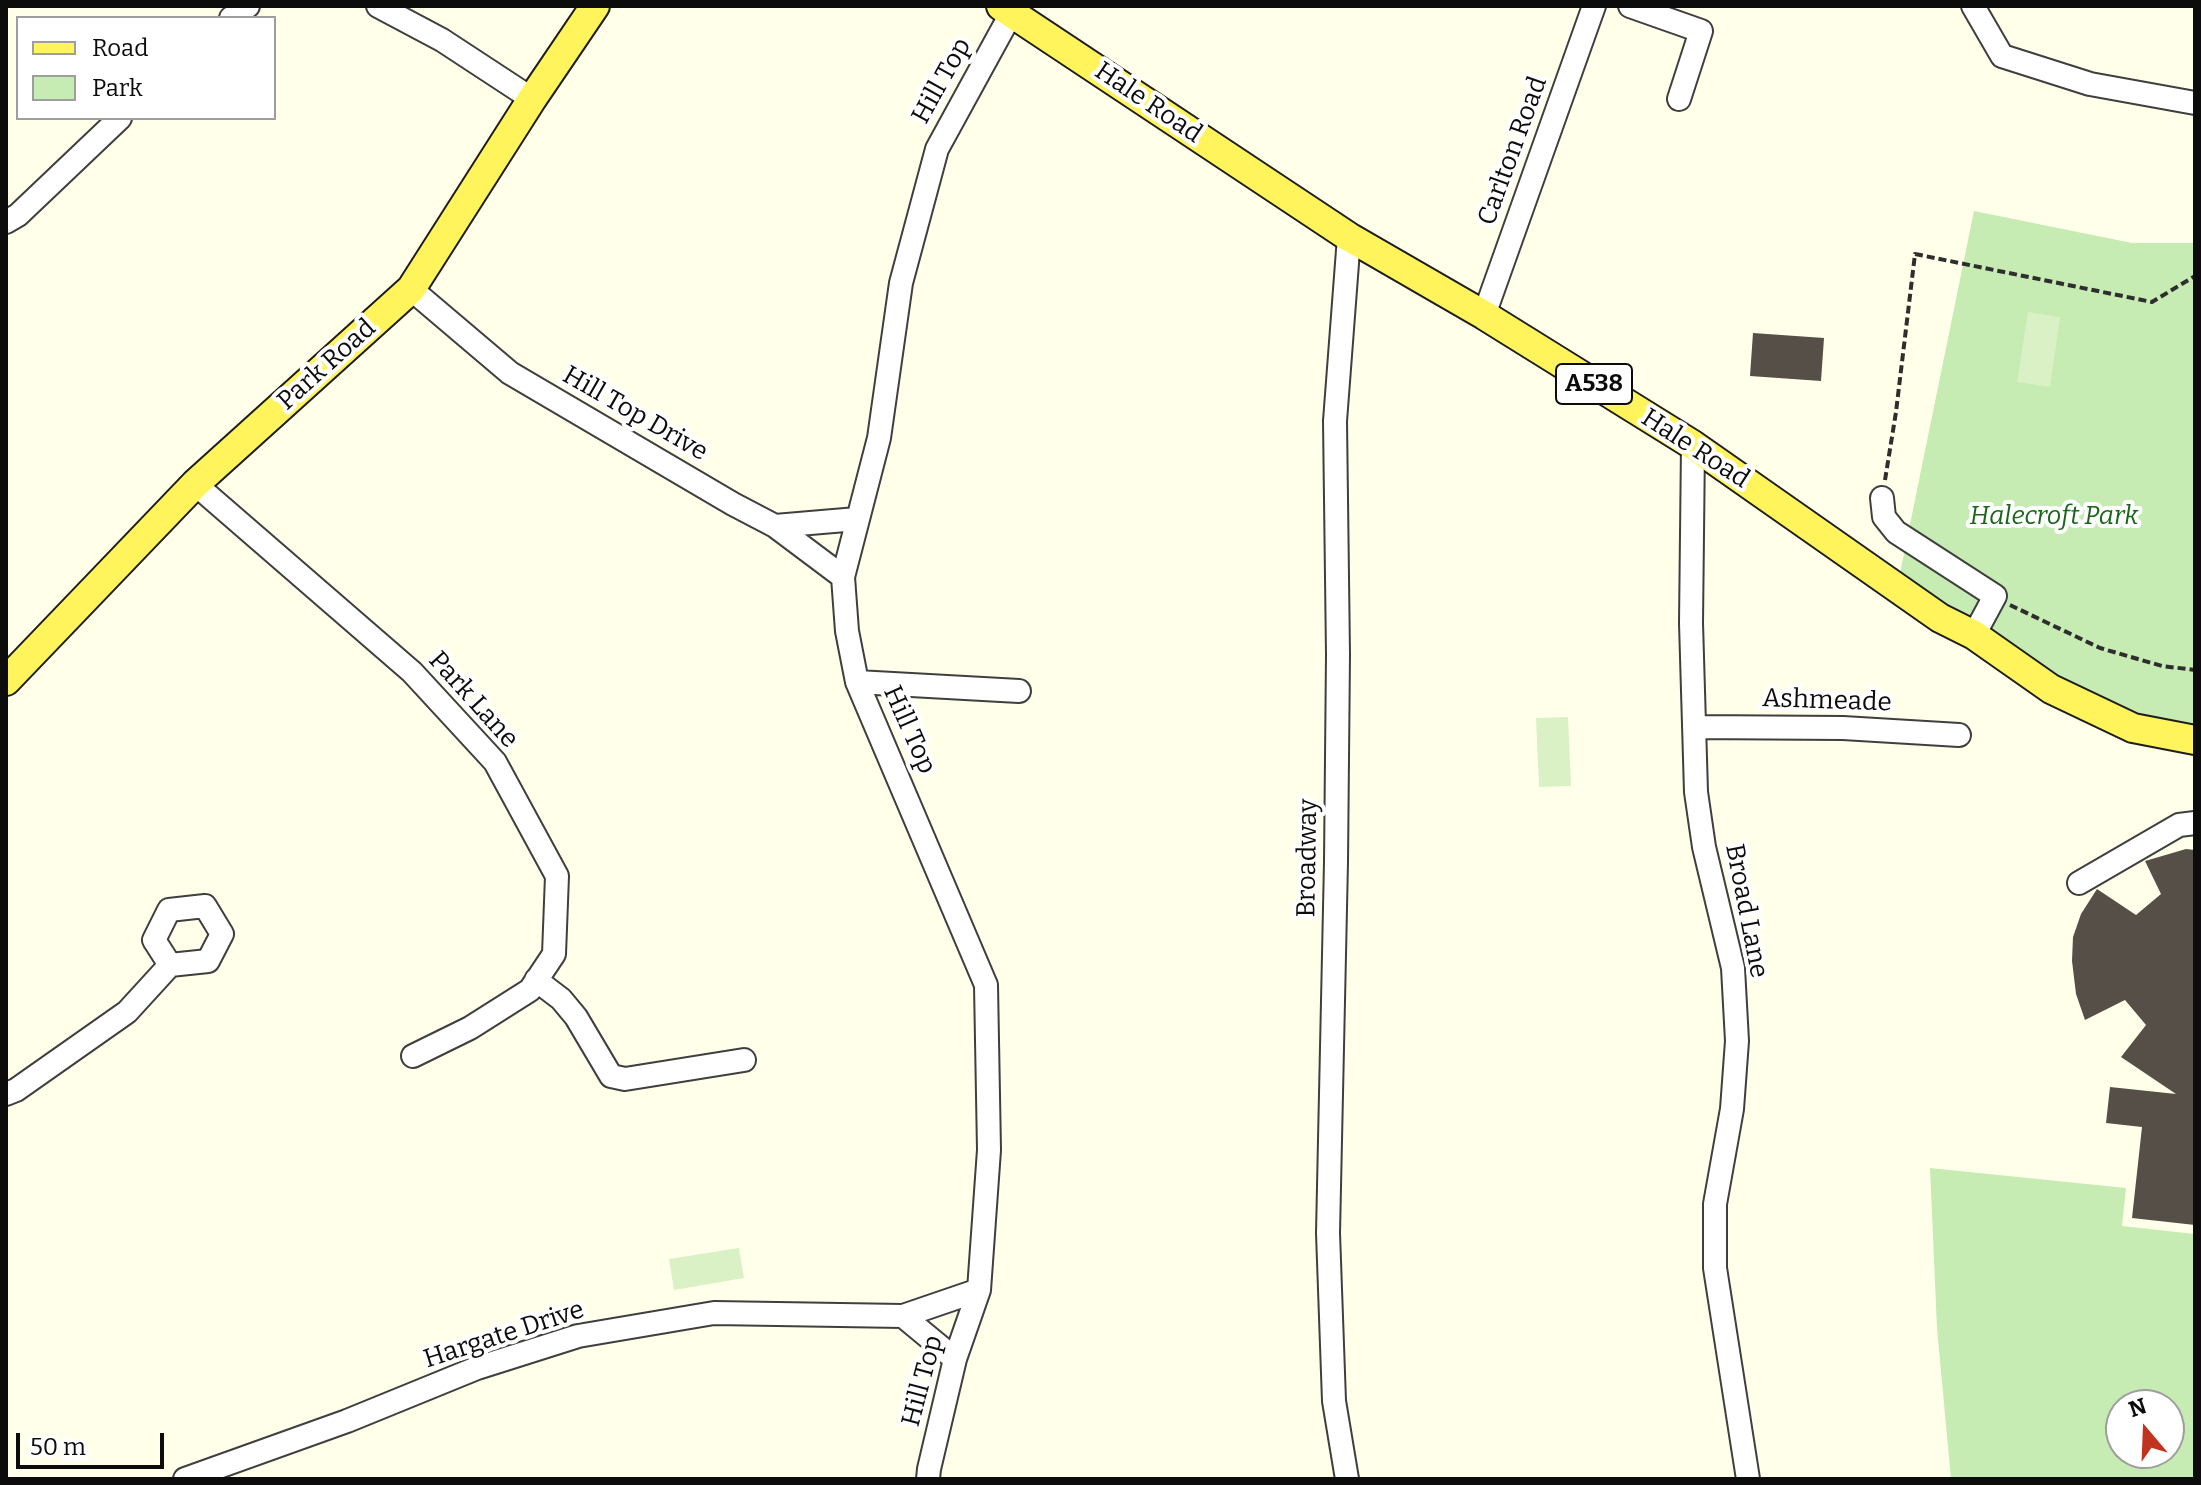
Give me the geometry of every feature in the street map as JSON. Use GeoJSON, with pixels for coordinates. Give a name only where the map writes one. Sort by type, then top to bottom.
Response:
{"type":"FeatureCollection","features":[{"type":"Feature","properties":{"kind":"main road","name":"Park Road"},"geometry":{"type":"LineString","coordinates":[[6,681],[195,484],[411,289],[595,6]]}},
{"type":"Feature","properties":{"kind":"main road","name":"Hale Road"},"geometry":{"type":"LineString","coordinates":[[1007,9],[1349,237],[1484,315],[1693,445],[1940,618],[1974,635],[2051,689],[2133,728],[2195,740]]}},
{"type":"Feature","properties":{"kind":"street"},"geometry":{"type":"LineString","coordinates":[[378,6],[442,40],[532,99]]}},
{"type":"Feature","properties":{"kind":"street","name":"Carlton Road"},"geometry":{"type":"LineString","coordinates":[[1484,315],[1594,6]]}},
{"type":"Feature","properties":{"kind":"street"},"geometry":{"type":"LineString","coordinates":[[1630,6],[1701,31],[1679,99]]}},
{"type":"Feature","properties":{"kind":"street"},"geometry":{"type":"LineString","coordinates":[[1973,6],[2002,56],[2090,84],[2195,103]]}},
{"type":"Feature","properties":{"kind":"street","name":"Hill Top"},"geometry":{"type":"LineString","coordinates":[[928,1479],[955,1359],[979,1290],[989,1150],[986,985],[857,682],[847,631],[843,577],[879,438],[901,283],[937,149],[1007,9]]}},
{"type":"Feature","properties":{"kind":"street"},"geometry":{"type":"LineString","coordinates":[[6,222],[18,215],[118,120]]}},
{"type":"Feature","properties":{"kind":"street","name":"Broadway"},"geometry":{"type":"LineString","coordinates":[[1347,1479],[1334,1401],[1328,1233],[1338,655],[1335,421],[1349,237]]}},
{"type":"Feature","properties":{"kind":"street","name":"Hill Top Drive"},"geometry":{"type":"LineString","coordinates":[[411,289],[510,373],[775,526],[843,577]]}},
{"type":"Feature","properties":{"kind":"street","name":"Broad Lane"},"geometry":{"type":"LineString","coordinates":[[1693,445],[1691,623],[1696,792],[1704,847],[1733,968],[1736,1054],[1732,1109],[1715,1204],[1715,1268],[1748,1479]]}},
{"type":"Feature","properties":{"kind":"street","name":"Park Lane"},"geometry":{"type":"LineString","coordinates":[[195,484],[412,672],[495,762],[557,876],[554,954],[530,990],[470,1028],[413,1056]]}},
{"type":"Feature","properties":{"kind":"street"},"geometry":{"type":"LineString","coordinates":[[1882,498],[1884,517],[1896,532],[1995,596],[1974,635]]}},
{"type":"Feature","properties":{"kind":"street"},"geometry":{"type":"LineString","coordinates":[[775,526],[857,519]]}},
{"type":"Feature","properties":{"kind":"street"},"geometry":{"type":"LineString","coordinates":[[857,682],[1019,691]]}},
{"type":"Feature","properties":{"kind":"street","name":"Ashmeade"},"geometry":{"type":"LineString","coordinates":[[1694,727],[1843,728],[1959,735]]}},
{"type":"Feature","properties":{"kind":"street"},"geometry":{"type":"LineString","coordinates":[[2079,883],[2179,825],[2195,823]]}},
{"type":"Feature","properties":{"kind":"street"},"geometry":{"type":"LineString","coordinates":[[6,1094],[127,1012],[170,965]]}},
{"type":"Feature","properties":{"kind":"street"},"geometry":{"type":"LineString","coordinates":[[536,980],[561,999],[576,1017],[611,1076],[625,1079],[744,1060]]}},
{"type":"Feature","properties":{"kind":"street","name":"Hargate Drive"},"geometry":{"type":"LineString","coordinates":[[185,1479],[347,1421],[477,1368],[578,1336],[714,1313],[903,1316],[979,1290]]}},
{"type":"Feature","properties":{"kind":"street"},"geometry":{"type":"LineString","coordinates":[[903,1316],[955,1359]]}},
{"type":"Feature","properties":{"kind":"path"},"geometry":{"type":"LineString","coordinates":[[1882,498],[1915,254],[2152,302],[2195,276]]}},
{"type":"Feature","properties":{"kind":"path"},"geometry":{"type":"LineString","coordinates":[[1995,596],[2100,648],[2162,666],[2195,670]]}},
{"type":"Feature","properties":{"kind":"green space","name":"Halecroft Park"},"geometry":{"type":"Polygon","coordinates":[[[1974,211],[2132,243],[2195,243],[2195,740],[2133,728],[1897,588],[1974,211]]]}},
{"type":"Feature","properties":{"kind":"green space"},"geometry":{"type":"Polygon","coordinates":[[[2028,312],[2060,317],[2050,387],[2017,382],[2028,312]]]}},
{"type":"Feature","properties":{"kind":"green space"},"geometry":{"type":"Polygon","coordinates":[[[1568,717],[1571,786],[1539,787],[1536,718],[1568,717]]]}},
{"type":"Feature","properties":{"kind":"green space"},"geometry":{"type":"Polygon","coordinates":[[[1930,1168],[2126,1188],[2122,1226],[2195,1234],[2195,1479],[1951,1479],[1937,1328],[1930,1168]]]}},
{"type":"Feature","properties":{"kind":"green space"},"geometry":{"type":"Polygon","coordinates":[[[739,1248],[744,1278],[674,1290],[669,1259],[739,1248]]]}},
{"type":"Feature","properties":{"kind":"building"},"geometry":{"type":"Polygon","coordinates":[[[1753,333],[1824,338],[1821,381],[1750,376],[1753,333]]]}},
{"type":"Feature","properties":{"kind":"building"},"geometry":{"type":"Polygon","coordinates":[[[2186,849],[2195,850],[2195,1225],[2132,1218],[2142,1127],[2106,1123],[2110,1087],[2176,1094],[2121,1057],[2146,1025],[2125,1000],[2085,1020],[2076,994],[2072,961],[2073,937],[2081,914],[2097,889],[2136,915],[2161,894],[2145,861],[2186,849]]]}}]}
